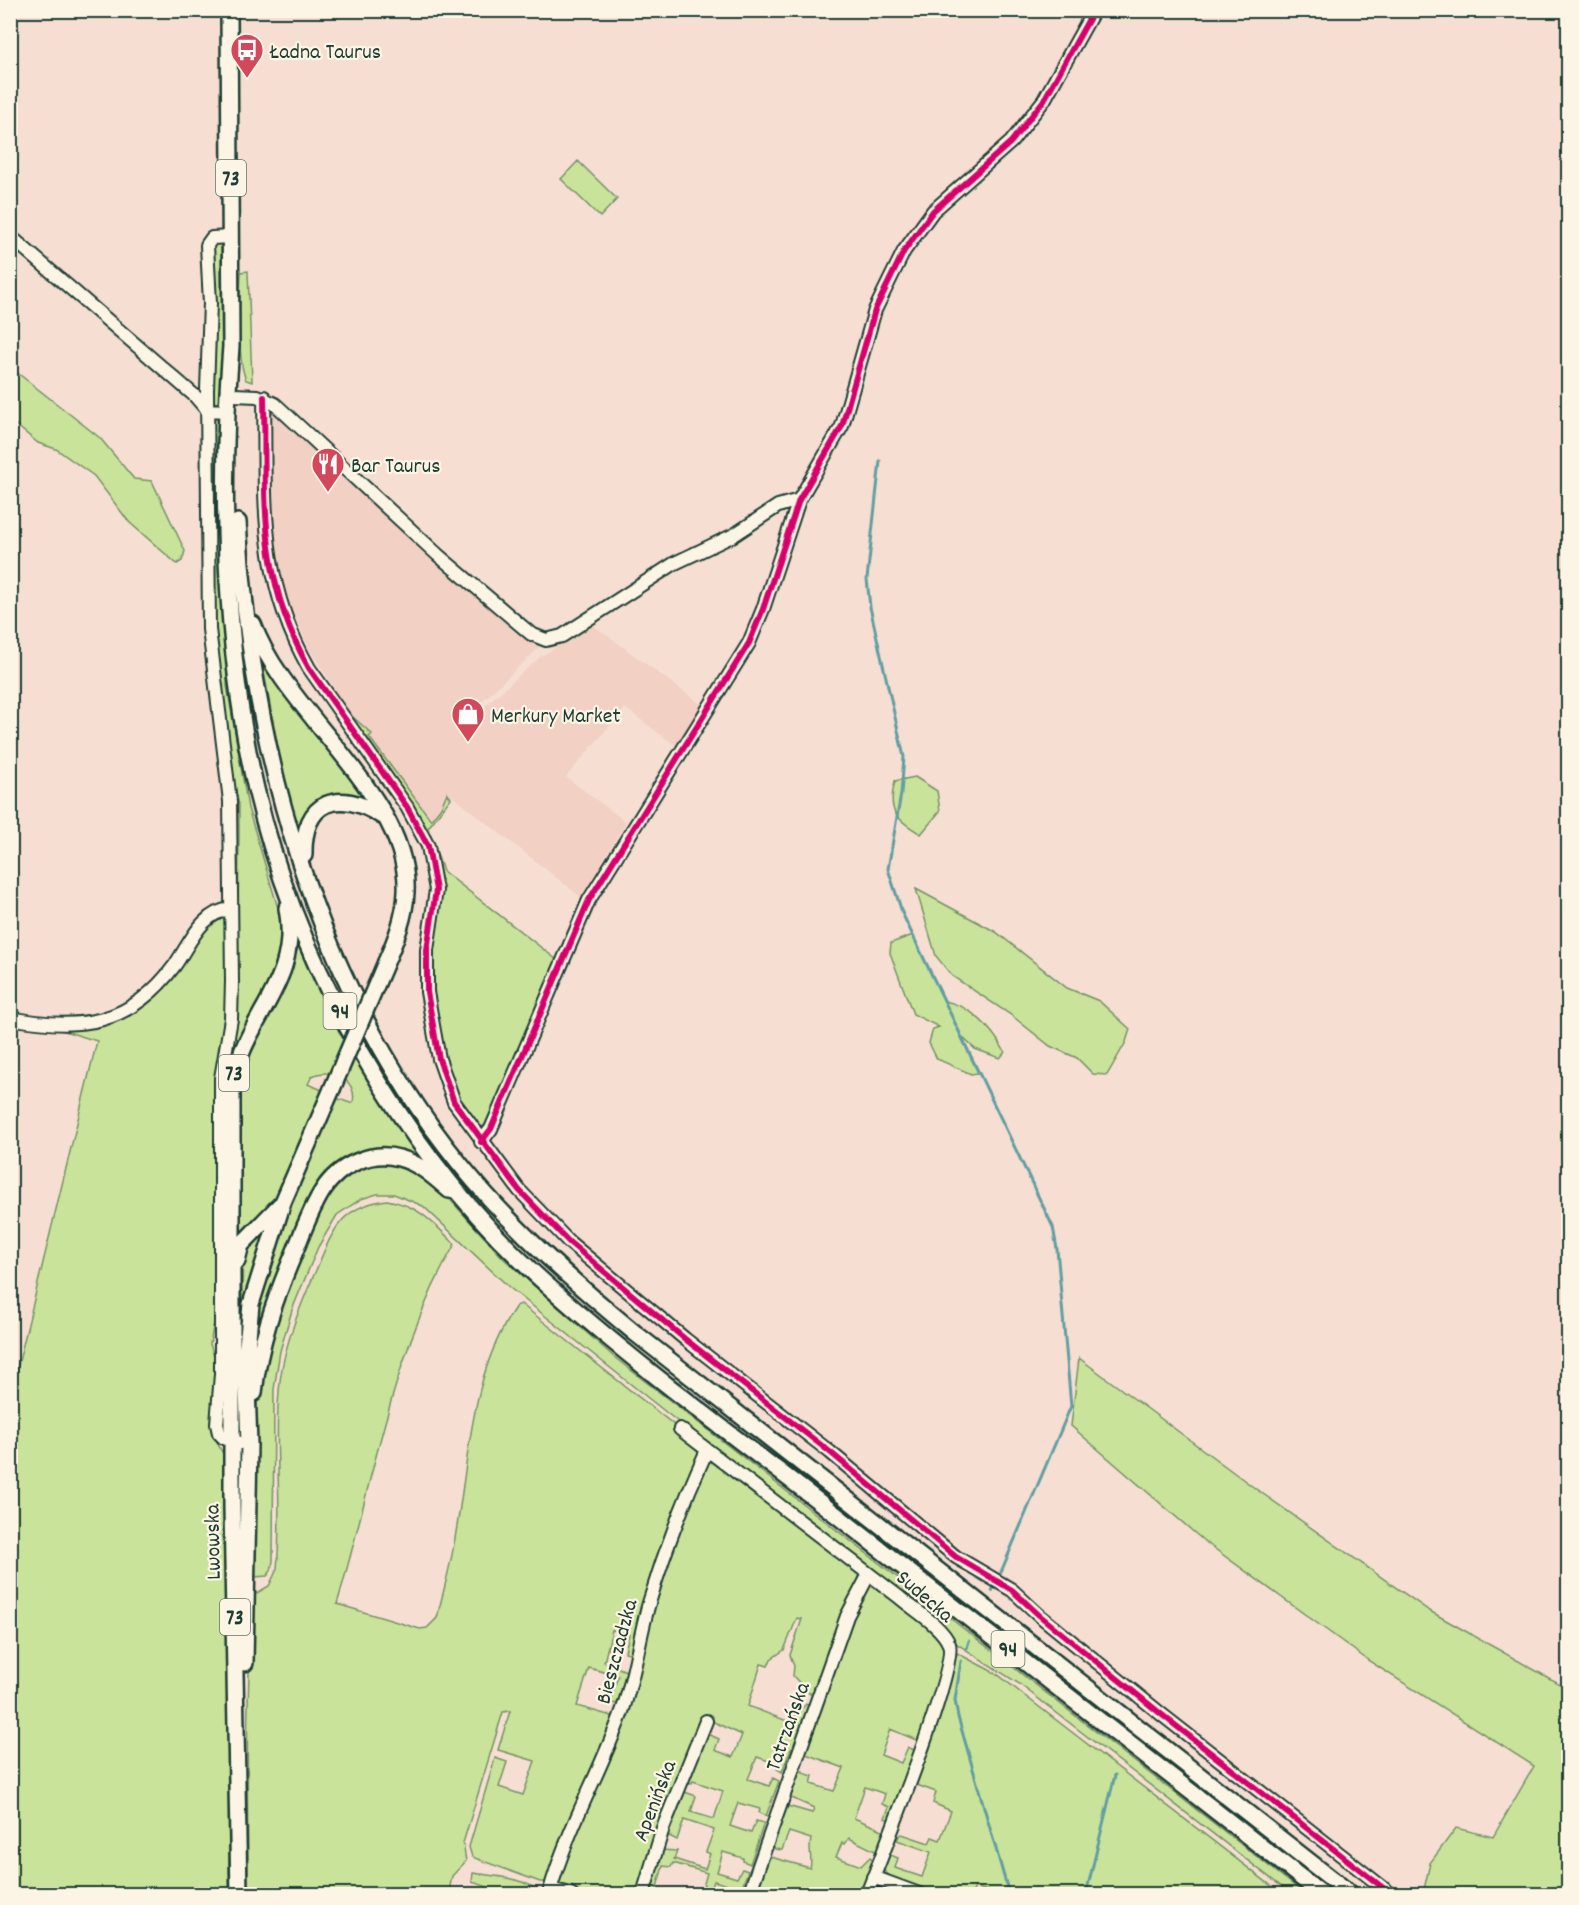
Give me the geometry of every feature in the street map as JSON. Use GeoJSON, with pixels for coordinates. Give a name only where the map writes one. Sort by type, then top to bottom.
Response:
{"type":"FeatureCollection","features":[{"type":"Feature","properties":{"kind":"main road","name":"73"},"geometry":{"type":"LineString","coordinates":[[229,10],[231,346],[237,516],[244,598],[261,645],[272,663],[338,749],[385,818],[400,850],[406,876],[402,921],[283,1202],[251,1304],[246,1359],[249,1443]]}},
{"type":"Feature","properties":{"kind":"main road","name":"73"},"geometry":{"type":"LineString","coordinates":[[231,346],[227,411],[229,573],[238,681],[254,780],[280,869],[291,932],[286,964],[276,990],[245,1042],[233,1078],[234,1290]]}},
{"type":"Feature","properties":{"kind":"main road","name":"94"},"geometry":{"type":"LineString","coordinates":[[244,598],[252,662],[268,750],[286,816],[311,891],[355,995],[400,1078],[459,1163],[549,1259],[706,1390],[1351,1894]]}},
{"type":"Feature","properties":{"kind":"main road"},"geometry":{"type":"LineString","coordinates":[[311,891],[303,839],[311,817],[319,809],[341,802],[358,802],[385,818]]}},
{"type":"Feature","properties":{"kind":"main road","name":"94"},"geometry":{"type":"LineString","coordinates":[[280,869],[309,944],[347,1026],[394,1104],[476,1213],[534,1273],[612,1338],[1322,1894]]}},
{"type":"Feature","properties":{"kind":"main road"},"geometry":{"type":"LineString","coordinates":[[249,1443],[262,1344],[274,1301],[313,1207],[324,1187],[339,1172],[363,1160],[398,1157],[420,1167],[476,1213]]}},
{"type":"Feature","properties":{"kind":"main road"},"geometry":{"type":"LineString","coordinates":[[234,1290],[242,1245],[283,1202]]}},
{"type":"Feature","properties":{"kind":"main road","name":"Lwowska"},"geometry":{"type":"LineString","coordinates":[[234,1290],[232,1442],[239,1894]]}},
{"type":"Feature","properties":{"kind":"main road","name":"Lwowska"},"geometry":{"type":"LineString","coordinates":[[238,1792],[247,1626],[249,1443]]}},
{"type":"Feature","properties":{"kind":"street"},"geometry":{"type":"LineString","coordinates":[[481,1142],[491,1129],[589,900],[749,643],[763,609],[799,500],[842,426],[875,310],[904,251],[933,211],[1011,142],[1044,100],[1094,10]]}},
{"type":"Feature","properties":{"kind":"street"},"geometry":{"type":"LineString","coordinates":[[10,236],[195,396],[207,410],[227,411]]}},
{"type":"Feature","properties":{"kind":"street"},"geometry":{"type":"LineString","coordinates":[[231,237],[212,238],[207,245],[210,303],[207,410],[209,629],[229,781],[231,909],[231,1019],[220,1078],[221,1374],[217,1424],[219,1433],[232,1442],[249,1443]]}},
{"type":"Feature","properties":{"kind":"street"},"geometry":{"type":"LineString","coordinates":[[234,395],[264,397],[275,404],[438,555],[531,634],[546,640],[562,636],[675,563],[734,535],[778,506],[799,500]]}},
{"type":"Feature","properties":{"kind":"street"},"geometry":{"type":"LineString","coordinates":[[264,397],[266,523],[276,591],[295,644],[309,668],[397,792],[428,846],[436,890],[426,972],[435,1037],[445,1081],[454,1102],[481,1142],[544,1218],[611,1280],[830,1452],[956,1557],[1012,1590],[1039,1615],[1161,1714],[1391,1894]]}},
{"type":"Feature","properties":{"kind":"street"},"geometry":{"type":"LineString","coordinates":[[10,1018],[67,1026],[109,1017],[136,1002],[162,981],[212,914],[231,909]]}},
{"type":"Feature","properties":{"kind":"street","name":"Sudecka"},"geometry":{"type":"LineString","coordinates":[[680,1429],[934,1626],[949,1644],[950,1657],[914,1771],[867,1894]]}},
{"type":"Feature","properties":{"kind":"street","name":"Bieszczadzka"},"geometry":{"type":"LineString","coordinates":[[550,1892],[573,1822],[621,1713],[632,1682],[660,1568],[678,1517],[707,1450]]}},
{"type":"Feature","properties":{"kind":"street","name":"Tatrzańska"},"geometry":{"type":"LineString","coordinates":[[748,1894],[847,1616],[868,1574]]}},
{"type":"Feature","properties":{"kind":"street","name":"Apenińska"},"geometry":{"type":"LineString","coordinates":[[643,1894],[663,1828],[706,1721]]}},
{"type":"Feature","properties":{"kind":"street"},"geometry":{"type":"LineString","coordinates":[[873,1877],[919,1894]]}},
{"type":"Feature","properties":{"kind":"street"},"geometry":{"type":"LineString","coordinates":[[550,1892],[571,1894]]}},
{"type":"Feature","properties":{"kind":"shaded area"},"geometry":{"type":"Polygon","coordinates":[[[272,404],[540,647],[478,705],[486,712],[486,705],[540,657],[593,625],[702,705],[676,746],[625,708],[566,777],[626,822],[581,897],[447,792],[441,809],[431,820],[369,737],[372,734],[351,715],[310,650],[286,598],[274,536],[272,404]]]}},
{"type":"Feature","properties":{"kind":"green space"},"geometry":{"type":"Polygon","coordinates":[[[578,161],[617,199],[600,217],[561,179],[578,161]]]}},
{"type":"Feature","properties":{"kind":"green space"},"geometry":{"type":"Polygon","coordinates":[[[221,242],[222,399],[219,403],[212,402],[213,243],[221,242]]]}},
{"type":"Feature","properties":{"kind":"green space"},"geometry":{"type":"Polygon","coordinates":[[[248,271],[252,382],[246,380],[243,370],[240,342],[241,272],[248,271]]]}},
{"type":"Feature","properties":{"kind":"green space"},"geometry":{"type":"Polygon","coordinates":[[[10,367],[100,438],[134,479],[152,481],[185,551],[182,561],[177,564],[129,522],[94,476],[56,449],[38,443],[11,421],[10,367]]]}},
{"type":"Feature","properties":{"kind":"green space"},"geometry":{"type":"Polygon","coordinates":[[[216,419],[221,422],[227,686],[248,808],[278,908],[283,942],[276,974],[233,1056],[226,1426],[223,1425],[223,1078],[237,1023],[239,805],[232,776],[214,637],[212,422],[216,419]]]}},
{"type":"Feature","properties":{"kind":"green space"},"geometry":{"type":"Polygon","coordinates":[[[261,656],[368,799],[350,795],[306,815],[298,832],[279,753],[261,656]]]}},
{"type":"Feature","properties":{"kind":"green space"},"geometry":{"type":"Polygon","coordinates":[[[345,710],[372,734],[369,737],[431,820],[441,807],[447,793],[451,798],[428,828],[443,871],[557,960],[485,1126],[473,1123],[463,1110],[454,1089],[439,1039],[430,980],[441,884],[434,850],[430,839],[345,710]]]}},
{"type":"Feature","properties":{"kind":"green space"},"geometry":{"type":"Polygon","coordinates":[[[915,777],[937,791],[940,811],[921,834],[899,819],[892,800],[895,781],[915,777]]]}},
{"type":"Feature","properties":{"kind":"green space"},"geometry":{"type":"Polygon","coordinates":[[[916,889],[996,932],[1067,988],[1099,1001],[1130,1029],[1126,1042],[1107,1075],[1093,1074],[1077,1058],[1050,1046],[1011,1015],[952,976],[936,956],[916,889]]]}},
{"type":"Feature","properties":{"kind":"green space"},"geometry":{"type":"Polygon","coordinates":[[[215,918],[227,919],[227,990],[220,1053],[215,1317],[210,1344],[216,1362],[217,1385],[211,1430],[226,1460],[229,1894],[11,1894],[11,1394],[97,1041],[58,1029],[126,1011],[215,918]]]}},
{"type":"Feature","properties":{"kind":"green space"},"geometry":{"type":"Polygon","coordinates":[[[913,935],[944,1001],[963,1007],[980,1019],[1005,1052],[1000,1058],[975,1049],[960,1035],[978,1073],[971,1074],[937,1059],[929,1043],[933,1029],[939,1027],[913,1014],[890,953],[891,943],[913,935]]]}},
{"type":"Feature","properties":{"kind":"green space"},"geometry":{"type":"Polygon","coordinates":[[[296,938],[353,1054],[423,1162],[407,1155],[330,1172],[252,1372],[254,1318],[285,1217],[336,1098],[353,1102],[351,1087],[342,1077],[327,1073],[312,1076],[308,1084],[322,1090],[277,1196],[271,1208],[238,1241],[239,1074],[296,938]]]}},
{"type":"Feature","properties":{"kind":"green space"},"geometry":{"type":"Polygon","coordinates":[[[383,1162],[403,1165],[423,1175],[445,1194],[503,1258],[614,1357],[1305,1894],[1291,1894],[1018,1683],[957,1644],[510,1288],[423,1206],[394,1194],[377,1194],[361,1199],[337,1215],[318,1247],[292,1310],[280,1351],[274,1389],[273,1561],[271,1571],[267,1576],[255,1577],[256,1412],[263,1368],[279,1308],[303,1243],[316,1214],[330,1191],[344,1175],[353,1169],[383,1162]]]}},
{"type":"Feature","properties":{"kind":"green space"},"geometry":{"type":"Polygon","coordinates":[[[387,1200],[417,1211],[455,1244],[433,1286],[399,1375],[337,1604],[420,1629],[427,1628],[437,1618],[453,1548],[473,1418],[480,1389],[501,1332],[516,1306],[521,1304],[859,1571],[859,1580],[816,1691],[810,1694],[793,1676],[794,1666],[790,1655],[802,1619],[797,1618],[784,1650],[771,1659],[768,1666],[761,1664],[748,1706],[787,1721],[792,1719],[806,1704],[812,1706],[782,1772],[777,1769],[778,1764],[757,1757],[748,1779],[769,1786],[773,1778],[779,1781],[766,1816],[759,1813],[760,1809],[738,1803],[730,1826],[751,1833],[756,1821],[764,1823],[750,1864],[743,1861],[743,1858],[723,1852],[717,1872],[737,1878],[742,1869],[748,1871],[741,1889],[714,1881],[710,1894],[701,1894],[707,1873],[673,1863],[671,1867],[663,1866],[655,1894],[648,1894],[660,1850],[677,1851],[674,1859],[705,1869],[710,1854],[706,1852],[714,1830],[684,1820],[677,1840],[665,1834],[682,1791],[696,1796],[691,1812],[714,1819],[723,1791],[693,1781],[692,1783],[686,1782],[686,1778],[703,1738],[710,1735],[719,1739],[715,1750],[733,1757],[742,1735],[703,1717],[662,1822],[640,1894],[582,1894],[557,1886],[574,1831],[631,1696],[641,1656],[625,1652],[629,1634],[612,1630],[604,1662],[631,1673],[620,1705],[609,1702],[618,1676],[589,1668],[577,1706],[615,1717],[569,1825],[549,1882],[540,1882],[472,1857],[469,1847],[495,1758],[507,1762],[499,1787],[523,1795],[535,1761],[498,1750],[510,1711],[503,1712],[463,1843],[466,1861],[452,1876],[450,1886],[452,1889],[467,1891],[466,1894],[248,1894],[249,1669],[255,1594],[269,1586],[277,1569],[279,1522],[277,1428],[282,1366],[300,1309],[334,1231],[349,1214],[359,1208],[387,1200]]]}},
{"type":"Feature","properties":{"kind":"green space"},"geometry":{"type":"Polygon","coordinates":[[[265,1232],[252,1272],[241,1326],[243,1259],[248,1249],[265,1232]]]}},
{"type":"Feature","properties":{"kind":"green space"},"geometry":{"type":"Polygon","coordinates":[[[1079,1358],[1256,1489],[1428,1610],[1563,1686],[1568,1679],[1568,1894],[1423,1894],[1430,1863],[1456,1828],[1493,1837],[1534,1766],[1369,1661],[1204,1541],[1071,1426],[1079,1358]]]}},
{"type":"Feature","properties":{"kind":"green space"},"geometry":{"type":"Polygon","coordinates":[[[872,1582],[922,1620],[948,1649],[921,1742],[890,1729],[881,1755],[901,1763],[908,1747],[916,1751],[890,1820],[885,1818],[889,1807],[882,1804],[885,1794],[865,1787],[854,1818],[885,1831],[877,1852],[849,1838],[845,1844],[842,1843],[836,1857],[861,1866],[870,1857],[874,1861],[861,1894],[753,1894],[767,1856],[810,1868],[811,1839],[789,1832],[782,1850],[775,1849],[771,1843],[784,1805],[812,1813],[814,1808],[787,1796],[796,1771],[803,1771],[813,1776],[811,1784],[834,1791],[844,1768],[803,1753],[863,1590],[872,1582]]]}},
{"type":"Feature","properties":{"kind":"green space"},"geometry":{"type":"Polygon","coordinates":[[[957,1653],[997,1674],[1282,1894],[997,1894],[975,1887],[972,1894],[927,1894],[889,1881],[890,1876],[883,1870],[888,1854],[898,1858],[895,1868],[922,1877],[931,1852],[897,1840],[899,1836],[902,1834],[929,1843],[932,1837],[940,1840],[951,1811],[933,1803],[936,1792],[914,1784],[957,1653]]]}},
{"type":"Feature","properties":{"kind":"green space"},"geometry":{"type":"Polygon","coordinates":[[[473,1873],[519,1881],[528,1884],[542,1894],[486,1894],[488,1887],[472,1882],[473,1873]]]}},
{"type":"Feature","properties":{"kind":"waterway"},"geometry":{"type":"LineString","coordinates":[[880,461],[867,579],[870,607],[904,757],[901,794],[888,869],[903,915],[1053,1227],[1057,1249],[1071,1406],[1001,1572]]}},
{"type":"Feature","properties":{"kind":"waterway"},"geometry":{"type":"LineString","coordinates":[[992,1591],[995,1585]]}},
{"type":"Feature","properties":{"kind":"waterway"},"geometry":{"type":"LineString","coordinates":[[967,1648],[969,1641]]}},
{"type":"Feature","properties":{"kind":"waterway"},"geometry":{"type":"LineString","coordinates":[[961,1661],[955,1700],[958,1717],[1009,1894]]}},
{"type":"Feature","properties":{"kind":"waterway"},"geometry":{"type":"LineString","coordinates":[[1086,1894],[1115,1775]]}},
{"type":"Feature","properties":{"kind":"cycle path"},"geometry":{"type":"LineString","coordinates":[[481,1142],[491,1129],[589,900],[749,643],[763,609],[799,500],[842,426],[875,310],[904,251],[933,211],[1011,142],[1044,100],[1094,10]]}},
{"type":"Feature","properties":{"kind":"cycle path"},"geometry":{"type":"LineString","coordinates":[[264,397],[265,503],[272,568],[280,601],[292,634],[309,668],[407,807],[428,846],[436,890],[427,950],[427,992],[439,1059],[454,1102],[519,1190],[569,1242],[685,1339],[830,1452],[956,1557],[1012,1590],[1039,1615],[1161,1714],[1391,1894]]}},
{"type":"Feature","properties":{"kind":"place","name":"Ładna Taurus"},"geometry":{"type":"Point","coordinates":[247,79]}},
{"type":"Feature","properties":{"kind":"place","name":"Bar Taurus"},"geometry":{"type":"Point","coordinates":[328,493]}},
{"type":"Feature","properties":{"kind":"place","name":"Merkury Market"},"geometry":{"type":"Point","coordinates":[468,743]}}]}
